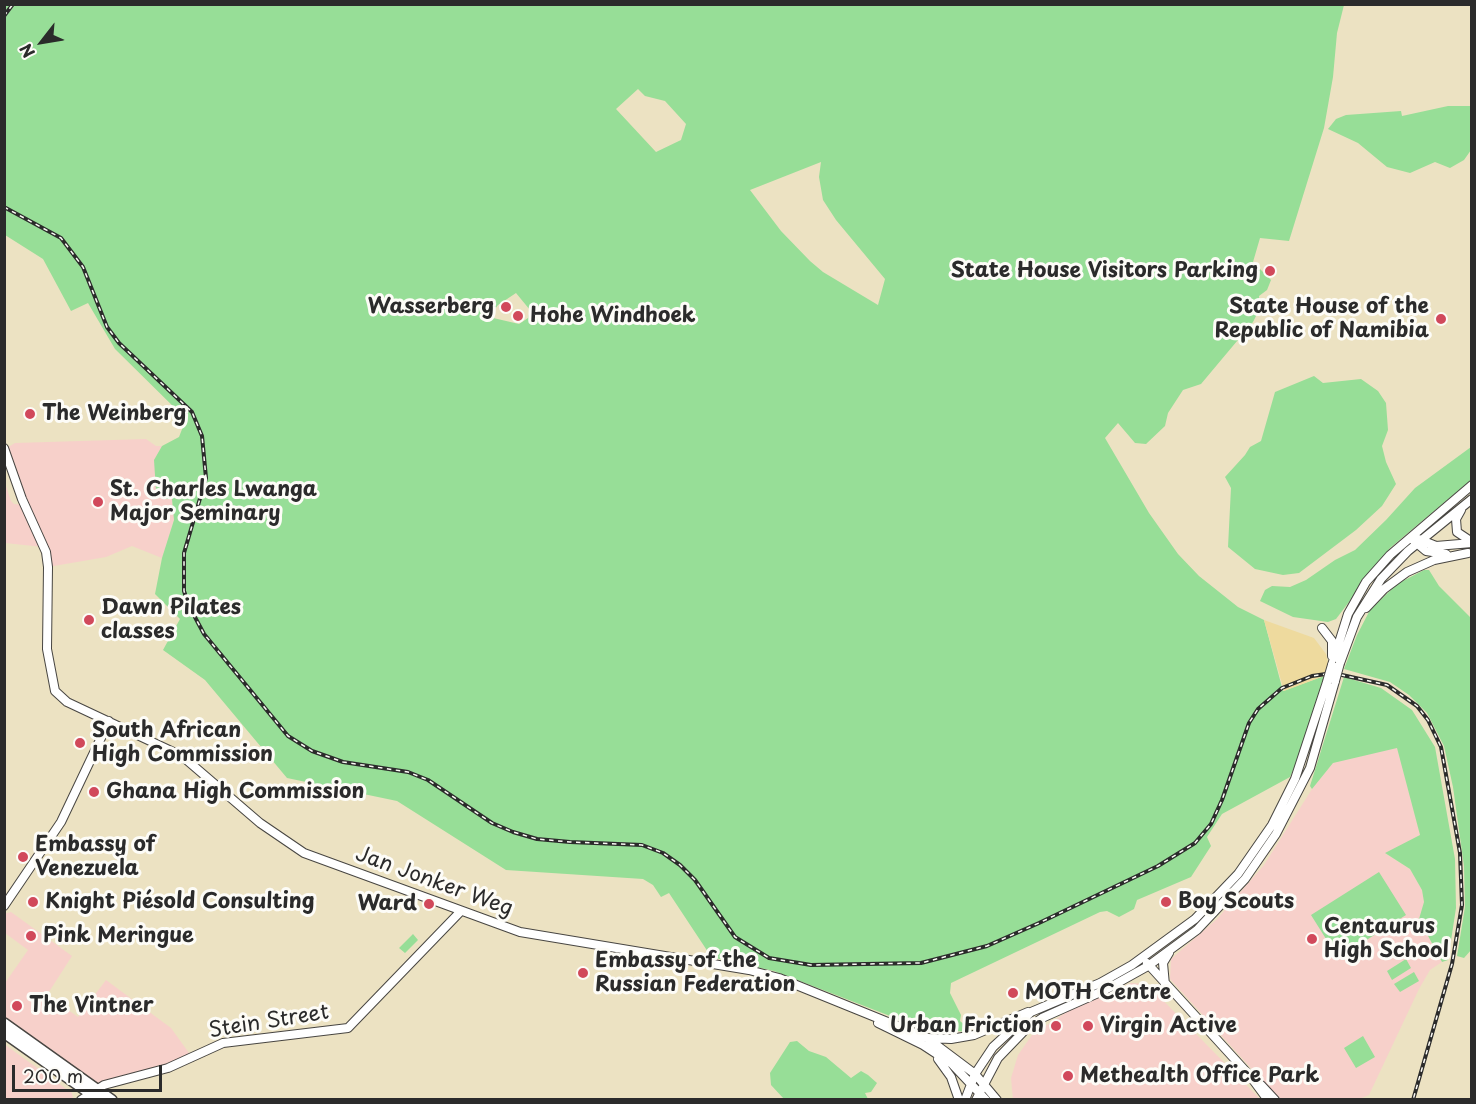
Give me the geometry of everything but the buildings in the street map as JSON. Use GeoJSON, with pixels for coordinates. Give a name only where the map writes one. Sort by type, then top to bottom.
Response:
{"type":"FeatureCollection","features":[{"type":"Feature","properties":{"kind":"highway"},"geometry":{"type":"LineString","coordinates":[[4,1023],[94,1091],[99,1100]]}},
{"type":"Feature","properties":{"kind":"highway"},"geometry":{"type":"LineString","coordinates":[[4,1033],[94,1091],[112,1100]]}},
{"type":"Feature","properties":{"kind":"main road","name":"Jan Jonker Weg"},"geometry":{"type":"LineString","coordinates":[[4,448],[22,499],[46,552],[48,640],[53,680],[61,698],[182,756],[296,849],[460,912],[520,932],[770,975],[925,1041],[975,1074],[986,1100]]}},
{"type":"Feature","properties":{"kind":"main road"},"geometry":{"type":"LineString","coordinates":[[1335,664],[1357,617],[1381,579],[1415,539],[1472,484]]}},
{"type":"Feature","properties":{"kind":"main road"},"geometry":{"type":"LineString","coordinates":[[976,1100],[998,1058],[1032,1024],[1148,966],[1216,912],[1256,864],[1276,834],[1310,768],[1348,614],[1361,590],[1381,564],[1472,499]]}},
{"type":"Feature","properties":{"kind":"main road"},"geometry":{"type":"LineString","coordinates":[[1463,506],[1456,519],[1456,527],[1461,537],[1472,542]]}},
{"type":"Feature","properties":{"kind":"main road"},"geometry":{"type":"LineString","coordinates":[[1415,539],[1436,546],[1472,542]]}},
{"type":"Feature","properties":{"kind":"main road"},"geometry":{"type":"LineString","coordinates":[[1415,539],[1434,553],[1469,553]]}},
{"type":"Feature","properties":{"kind":"main road"},"geometry":{"type":"LineString","coordinates":[[1357,617],[1383,589],[1407,572],[1434,560],[1469,553]]}},
{"type":"Feature","properties":{"kind":"main road"},"geometry":{"type":"LineString","coordinates":[[1322,628],[1332,640],[1335,664]]}},
{"type":"Feature","properties":{"kind":"main road"},"geometry":{"type":"LineString","coordinates":[[925,1041],[974,1035],[1100,982],[1176,933],[1213,902],[1262,840],[1298,773],[1331,681]]}},
{"type":"Feature","properties":{"kind":"main road"},"geometry":{"type":"LineString","coordinates":[[4,906],[61,822],[109,721]]}},
{"type":"Feature","properties":{"kind":"main road","name":"Stein Street"},"geometry":{"type":"LineString","coordinates":[[81,1100],[94,1091],[168,1068],[223,1043],[348,1028],[460,912]]}},
{"type":"Feature","properties":{"kind":"main road"},"geometry":{"type":"LineString","coordinates":[[1165,984],[1163,963],[1171,949]]}},
{"type":"Feature","properties":{"kind":"main road"},"geometry":{"type":"LineString","coordinates":[[1142,957],[1251,1077],[1275,1100]]}},
{"type":"Feature","properties":{"kind":"main road"},"geometry":{"type":"LineString","coordinates":[[965,1100],[975,1074],[993,1047],[1031,1011]]}},
{"type":"Feature","properties":{"kind":"main road","name":"Jan Jonker Weg"},"geometry":{"type":"LineString","coordinates":[[925,1041],[971,1082],[997,1100]]}},
{"type":"Feature","properties":{"kind":"main road"},"geometry":{"type":"LineString","coordinates":[[925,1041],[947,1069],[959,1100]]}},
{"type":"Feature","properties":{"kind":"main road"},"geometry":{"type":"LineString","coordinates":[[1251,1077],[1268,1100]]}},
{"type":"Feature","properties":{"kind":"shaded area","name":"St. Charles Lwanga Major Seminary"},"geometry":{"type":"Polygon","coordinates":[[[146,439],[156,446],[162,446],[154,460],[163,499],[172,499],[174,520],[162,558],[132,546],[106,557],[48,567],[43,547],[5,543],[4,480],[11,501],[14,504],[24,505],[5,449],[15,443],[146,439]]]}},
{"type":"Feature","properties":{"kind":"shaded area","name":"Centaurus High School"},"geometry":{"type":"Polygon","coordinates":[[[1397,747],[1420,835],[1386,854],[1410,869],[1422,890],[1424,902],[1419,919],[1442,962],[1430,970],[1419,989],[1369,1095],[1359,1099],[1279,1099],[1170,979],[1171,959],[1217,919],[1264,865],[1312,789],[1333,763],[1397,747]]]}},
{"type":"Feature","properties":{"kind":"shaded area"},"geometry":{"type":"Polygon","coordinates":[[[11,912],[72,956],[47,995],[78,1017],[106,980],[171,1028],[189,1053],[188,1058],[97,1089],[5,1023],[5,983],[28,950],[5,933],[4,914],[11,912]]]}},
{"type":"Feature","properties":{"kind":"shaded area"},"geometry":{"type":"Polygon","coordinates":[[[1131,983],[1147,984],[1260,1099],[1013,1100],[1011,1078],[1018,1055],[1032,1035],[1071,1009],[1131,983]]]}},
{"type":"Feature","properties":{"kind":"shaded area"},"geometry":{"type":"Polygon","coordinates":[[[4,1044],[72,1093],[73,1099],[5,1099],[4,1044]]]}},
{"type":"Feature","properties":{"kind":"green space"},"geometry":{"type":"Polygon","coordinates":[[[4,5],[1344,5],[1337,33],[1333,77],[1324,128],[1289,241],[1260,238],[1253,262],[1271,280],[1267,290],[1259,296],[1260,308],[1253,322],[1201,384],[1183,390],[1168,413],[1165,426],[1146,444],[1135,443],[1118,423],[1105,438],[1149,513],[1178,554],[1199,576],[1238,607],[1264,620],[1283,691],[1324,676],[1303,747],[1290,777],[1222,814],[1207,837],[1211,846],[1191,877],[1137,900],[1134,909],[1119,917],[1107,911],[1100,912],[951,983],[950,993],[961,1015],[960,1021],[967,1027],[968,1032],[921,1028],[774,971],[715,958],[710,955],[669,893],[661,897],[653,885],[643,879],[506,870],[397,801],[287,778],[205,680],[163,650],[180,619],[155,594],[162,558],[174,520],[172,499],[163,499],[156,491],[154,460],[162,446],[179,437],[186,419],[115,349],[88,303],[71,311],[43,259],[5,235],[4,5]],[[638,89],[616,109],[656,152],[681,140],[686,124],[665,101],[645,96],[638,89]],[[821,162],[750,190],[781,231],[810,261],[823,272],[878,305],[885,279],[836,220],[823,200],[819,177],[821,162]],[[516,293],[498,305],[489,317],[519,324],[528,318],[530,310],[516,293]]]}},
{"type":"Feature","properties":{"kind":"green space"},"geometry":{"type":"Polygon","coordinates":[[[1448,106],[1472,106],[1471,150],[1464,160],[1450,168],[1435,162],[1410,173],[1387,167],[1358,143],[1328,129],[1336,119],[1346,115],[1401,111],[1402,116],[1448,106]]]}},
{"type":"Feature","properties":{"kind":"green space"},"geometry":{"type":"Polygon","coordinates":[[[1314,376],[1323,383],[1361,379],[1378,391],[1386,403],[1388,430],[1382,446],[1396,484],[1382,506],[1356,530],[1299,573],[1283,575],[1255,569],[1228,547],[1231,488],[1225,477],[1250,447],[1261,441],[1275,392],[1314,376]]]}},
{"type":"Feature","properties":{"kind":"green space"},"geometry":{"type":"Polygon","coordinates":[[[1471,447],[1471,480],[1390,548],[1336,619],[1328,622],[1293,617],[1260,601],[1265,590],[1272,586],[1290,587],[1306,580],[1335,560],[1355,550],[1415,488],[1471,447]]]}},
{"type":"Feature","properties":{"kind":"green space"},"geometry":{"type":"Polygon","coordinates":[[[1424,570],[1429,570],[1439,586],[1471,618],[1472,949],[1464,958],[1457,956],[1465,907],[1464,866],[1453,787],[1444,746],[1427,713],[1409,695],[1390,682],[1344,669],[1357,635],[1370,610],[1397,584],[1424,570]]]}},
{"type":"Feature","properties":{"kind":"green space"},"geometry":{"type":"Polygon","coordinates":[[[1344,677],[1381,688],[1412,710],[1435,747],[1455,859],[1456,908],[1448,960],[1442,962],[1419,919],[1424,902],[1422,890],[1410,869],[1385,853],[1420,835],[1397,748],[1333,763],[1312,789],[1310,786],[1344,677]]]}},
{"type":"Feature","properties":{"kind":"green space"},"geometry":{"type":"Polygon","coordinates":[[[1379,872],[1406,915],[1338,958],[1311,915],[1379,872]]]}},
{"type":"Feature","properties":{"kind":"green space"},"geometry":{"type":"Polygon","coordinates":[[[413,934],[418,940],[405,953],[399,948],[413,934]]]}},
{"type":"Feature","properties":{"kind":"green space"},"geometry":{"type":"Polygon","coordinates":[[[1406,959],[1411,968],[1392,980],[1387,971],[1406,959]]]}},
{"type":"Feature","properties":{"kind":"green space"},"geometry":{"type":"Polygon","coordinates":[[[1414,972],[1419,981],[1400,992],[1394,984],[1414,972]]]}},
{"type":"Feature","properties":{"kind":"green space"},"geometry":{"type":"Polygon","coordinates":[[[1363,1036],[1375,1057],[1356,1068],[1344,1048],[1363,1036]]]}},
{"type":"Feature","properties":{"kind":"green space"},"geometry":{"type":"Polygon","coordinates":[[[797,1041],[809,1051],[826,1057],[851,1078],[861,1071],[868,1075],[877,1083],[871,1092],[865,1093],[868,1099],[784,1099],[771,1085],[770,1073],[790,1042],[797,1041]]]}},
{"type":"Feature","properties":{"kind":"sand"},"geometry":{"type":"Polygon","coordinates":[[[1264,620],[1314,638],[1326,654],[1328,663],[1324,676],[1284,691],[1264,620]]]}},
{"type":"Feature","properties":{"kind":"railway"},"geometry":{"type":"LineString","coordinates":[[4,16],[13,4]]}},
{"type":"Feature","properties":{"kind":"railway"},"geometry":{"type":"LineString","coordinates":[[4,207],[61,238],[83,267],[107,327],[119,343],[192,412],[202,436],[206,478],[184,553],[184,591],[204,634],[288,736],[312,751],[343,762],[408,772],[428,780],[492,823],[513,832],[537,839],[642,845],[663,853],[695,880],[735,937],[769,958],[811,965],[921,963],[987,946],[1158,866],[1195,843],[1211,824],[1222,800],[1249,723],[1258,709],[1282,688],[1312,676],[1333,673],[1387,685],[1417,706],[1428,720],[1441,747],[1460,853],[1462,905],[1452,964],[1413,1100]]}},
{"type":"Feature","properties":{"kind":"place","name":"State House Visitors Parking"},"geometry":{"type":"Point","coordinates":[1270,271]}},
{"type":"Feature","properties":{"kind":"place","name":"Wasserberg"},"geometry":{"type":"Point","coordinates":[506,307]}},
{"type":"Feature","properties":{"kind":"place","name":"Hohe Windhoek"},"geometry":{"type":"Point","coordinates":[518,316]}},
{"type":"Feature","properties":{"kind":"place","name":"State House of the Republic of Namibia"},"geometry":{"type":"Point","coordinates":[1441,319]}},
{"type":"Feature","properties":{"kind":"place","name":"The Weinberg"},"geometry":{"type":"Point","coordinates":[30,414]}},
{"type":"Feature","properties":{"kind":"place","name":"St. Charles Lwanga Major Seminary"},"geometry":{"type":"Point","coordinates":[98,502]}},
{"type":"Feature","properties":{"kind":"place","name":"Dawn Pilates classes"},"geometry":{"type":"Point","coordinates":[89,620]}},
{"type":"Feature","properties":{"kind":"place","name":"South African High Commission"},"geometry":{"type":"Point","coordinates":[80,743]}},
{"type":"Feature","properties":{"kind":"place","name":"Ghana High Commission"},"geometry":{"type":"Point","coordinates":[94,792]}},
{"type":"Feature","properties":{"kind":"place","name":"Embassy of Venezuela"},"geometry":{"type":"Point","coordinates":[23,857]}},
{"type":"Feature","properties":{"kind":"place","name":"Knight Piésold Consulting"},"geometry":{"type":"Point","coordinates":[33,902]}},
{"type":"Feature","properties":{"kind":"place","name":"Boy Scouts"},"geometry":{"type":"Point","coordinates":[1166,902]}},
{"type":"Feature","properties":{"kind":"place","name":"Ward"},"geometry":{"type":"Point","coordinates":[429,904]}},
{"type":"Feature","properties":{"kind":"place","name":"Pink Meringue"},"geometry":{"type":"Point","coordinates":[31,936]}},
{"type":"Feature","properties":{"kind":"place","name":"Centaurus High School"},"geometry":{"type":"Point","coordinates":[1312,939]}},
{"type":"Feature","properties":{"kind":"place","name":"Embassy of the Russian Federation"},"geometry":{"type":"Point","coordinates":[583,973]}},
{"type":"Feature","properties":{"kind":"place","name":"MOTH Centre"},"geometry":{"type":"Point","coordinates":[1013,993]}},
{"type":"Feature","properties":{"kind":"place","name":"The Vintner"},"geometry":{"type":"Point","coordinates":[17,1006]}},
{"type":"Feature","properties":{"kind":"place","name":"Urban Friction"},"geometry":{"type":"Point","coordinates":[1056,1026]}},
{"type":"Feature","properties":{"kind":"place","name":"Virgin Active"},"geometry":{"type":"Point","coordinates":[1088,1026]}},
{"type":"Feature","properties":{"kind":"place","name":"Methealth Office Park"},"geometry":{"type":"Point","coordinates":[1068,1076]}}]}
